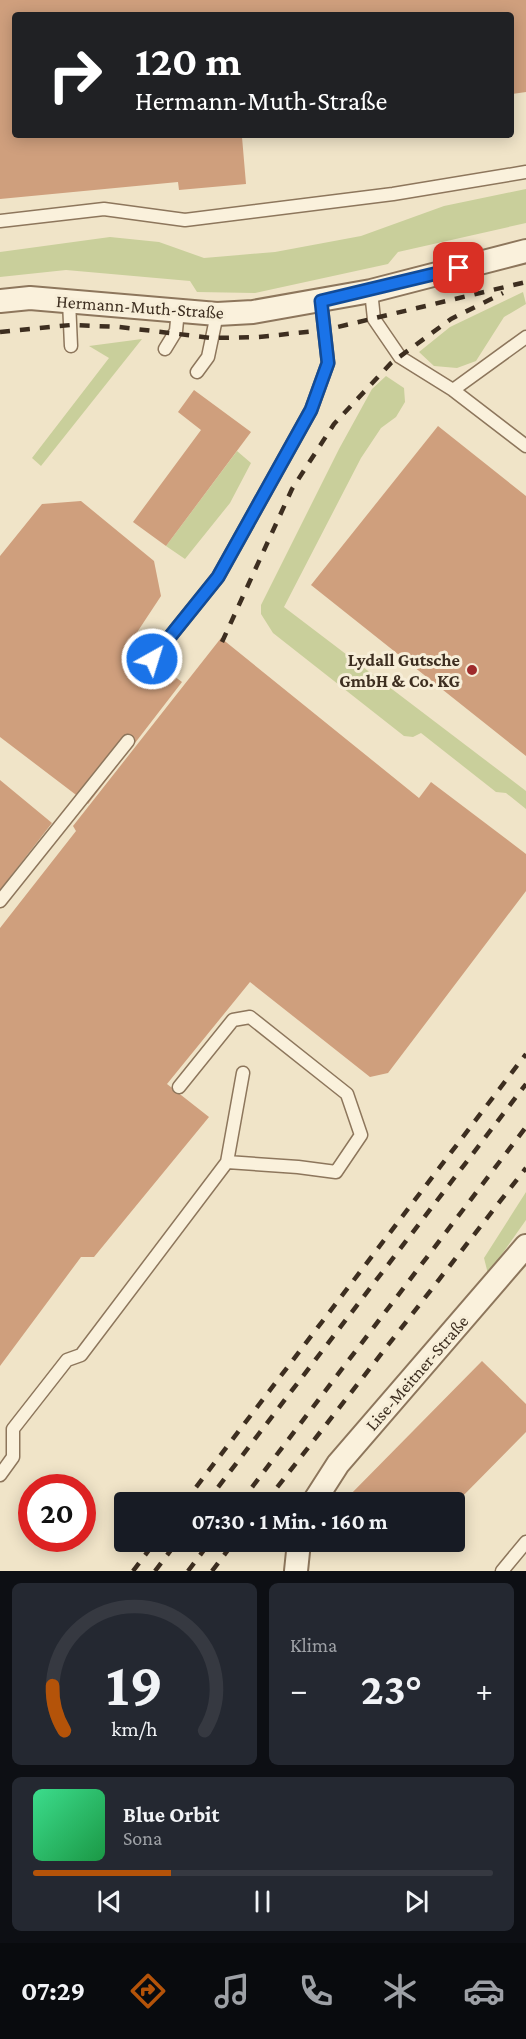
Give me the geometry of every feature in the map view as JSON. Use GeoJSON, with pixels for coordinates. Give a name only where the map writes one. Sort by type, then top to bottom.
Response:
{"type":"FeatureCollection","features":[{"type":"Feature","properties":{"kind":"street","name":"Hermann-Muth-Straße"},"geometry":{"type":"LineString","coordinates":[[0,301],[30,298],[217,315],[253,312],[370,291],[526,251]]}},
{"type":"Feature","properties":{"kind":"street","name":"Lise-Meitner-Straße"},"geometry":{"type":"LineString","coordinates":[[320,1492],[338,1464],[526,1246]]}},
{"type":"Feature","properties":{"kind":"street"},"geometry":{"type":"LineString","coordinates":[[296,1571],[298,1552]]}},
{"type":"Feature","properties":{"kind":"lane"},"geometry":{"type":"LineString","coordinates":[[0,221],[104,209],[185,220],[393,194],[526,172]]}},
{"type":"Feature","properties":{"kind":"lane"},"geometry":{"type":"LineString","coordinates":[[370,291],[374,319],[400,357],[453,390],[526,446]]}},
{"type":"Feature","properties":{"kind":"lane"},"geometry":{"type":"LineString","coordinates":[[69,301],[71,346]]}},
{"type":"Feature","properties":{"kind":"lane"},"geometry":{"type":"LineString","coordinates":[[152,659],[218,577],[311,410],[328,363],[321,301]]}},
{"type":"Feature","properties":{"kind":"lane"},"geometry":{"type":"LineString","coordinates":[[165,349],[176,331],[178,310]]}},
{"type":"Feature","properties":{"kind":"lane"},"geometry":{"type":"LineString","coordinates":[[197,372],[208,357],[217,315]]}},
{"type":"Feature","properties":{"kind":"lane"},"geometry":{"type":"LineString","coordinates":[[453,390],[526,337]]}},
{"type":"Feature","properties":{"kind":"lane"},"geometry":{"type":"LineString","coordinates":[[0,901],[128,741]]}},
{"type":"Feature","properties":{"kind":"lane"},"geometry":{"type":"LineString","coordinates":[[179,1087],[233,1020],[250,1017],[347,1094],[361,1135],[336,1172],[227,1162]]}},
{"type":"Feature","properties":{"kind":"lane"},"geometry":{"type":"LineString","coordinates":[[0,1475],[13,1457],[13,1429],[67,1360],[81,1355],[227,1162],[243,1073]]}},
{"type":"Feature","properties":{"kind":"lane"},"geometry":{"type":"LineString","coordinates":[[502,1571],[526,1542]]}},
{"type":"Feature","properties":{"kind":"green space"},"geometry":{"type":"Polygon","coordinates":[[[526,189],[526,223],[398,252],[388,264],[255,293],[197,292],[190,281],[66,270],[0,277],[0,252],[110,237],[159,242],[204,258],[275,252],[361,236],[444,206],[526,189]]]}},
{"type":"Feature","properties":{"kind":"green space"},"geometry":{"type":"Polygon","coordinates":[[[523,292],[526,304],[504,317],[476,361],[457,368],[434,366],[419,352],[450,327],[523,292]]]}},
{"type":"Feature","properties":{"kind":"green space"},"geometry":{"type":"Polygon","coordinates":[[[142,339],[41,466],[32,458],[109,358],[89,346],[142,339]]]}},
{"type":"Feature","properties":{"kind":"green space"},"geometry":{"type":"Polygon","coordinates":[[[386,376],[404,388],[405,402],[396,417],[381,428],[361,458],[284,607],[526,791],[526,809],[506,793],[496,792],[421,733],[413,737],[404,736],[273,633],[261,614],[261,605],[339,449],[372,389],[386,376]]]}},
{"type":"Feature","properties":{"kind":"green space"},"geometry":{"type":"Polygon","coordinates":[[[237,451],[251,463],[230,503],[185,559],[166,546],[237,451]]]}},
{"type":"Feature","properties":{"kind":"green space"},"geometry":{"type":"Polygon","coordinates":[[[526,1192],[526,1220],[488,1274],[484,1258],[526,1192]]]}},
{"type":"Feature","properties":{"kind":"building"},"geometry":{"type":"Polygon","coordinates":[[[0,0],[526,0],[526,92],[514,94],[514,12],[12,12],[12,138],[242,138],[246,184],[179,190],[178,182],[0,199],[0,0]]]}},
{"type":"Feature","properties":{"kind":"building"},"geometry":{"type":"Polygon","coordinates":[[[194,390],[251,432],[166,546],[133,522],[201,430],[178,412],[194,390]]]}},
{"type":"Feature","properties":{"kind":"building","name":"Lydall Gutsche GmbH & Co. KG"},"geometry":{"type":"Polygon","coordinates":[[[438,426],[526,496],[526,756],[311,585],[438,426]]]}},
{"type":"Feature","properties":{"kind":"building"},"geometry":{"type":"Polygon","coordinates":[[[81,501],[154,561],[161,596],[130,643],[182,682],[88,804],[0,737],[0,556],[42,504],[81,501]]]}},
{"type":"Feature","properties":{"kind":"building"},"geometry":{"type":"Polygon","coordinates":[[[221,638],[419,798],[431,782],[526,854],[526,891],[388,1073],[370,1077],[250,982],[167,1084],[209,1117],[94,1257],[81,1257],[0,1366],[0,928],[76,831],[73,826],[221,638]]]}},
{"type":"Feature","properties":{"kind":"building"},"geometry":{"type":"Polygon","coordinates":[[[0,780],[52,823],[0,890],[0,780]]]}},
{"type":"Feature","properties":{"kind":"building"},"geometry":{"type":"Polygon","coordinates":[[[482,1361],[526,1404],[526,1432],[465,1494],[465,1492],[353,1492],[482,1361]]]}},
{"type":"Feature","properties":{"kind":"railway"},"geometry":{"type":"LineString","coordinates":[[0,332],[71,325],[119,327],[212,338],[259,337],[325,330],[526,282]]}},
{"type":"Feature","properties":{"kind":"railway"},"geometry":{"type":"LineString","coordinates":[[222,642],[292,489],[334,424],[391,363],[451,319],[503,293]]}},
{"type":"Feature","properties":{"kind":"railway"},"geometry":{"type":"LineString","coordinates":[[192,1492],[526,1054]]}},
{"type":"Feature","properties":{"kind":"railway"},"geometry":{"type":"LineString","coordinates":[[214,1492],[526,1084]]}},
{"type":"Feature","properties":{"kind":"railway"},"geometry":{"type":"LineString","coordinates":[[248,1492],[526,1127]]}},
{"type":"Feature","properties":{"kind":"railway"},"geometry":{"type":"LineString","coordinates":[[274,1492],[526,1168]]}},
{"type":"Feature","properties":{"kind":"railway"},"geometry":{"type":"LineString","coordinates":[[133,1571],[147,1552]]}},
{"type":"Feature","properties":{"kind":"railway"},"geometry":{"type":"LineString","coordinates":[[155,1571],[169,1552]]}},
{"type":"Feature","properties":{"kind":"railway"},"geometry":{"type":"LineString","coordinates":[[188,1571],[202,1552]]}},
{"type":"Feature","properties":{"kind":"railway"},"geometry":{"type":"LineString","coordinates":[[212,1571],[226,1552]]}},
{"type":"Feature","properties":{"kind":"place","name":"Lydall Gutsche GmbH & Co. KG"},"geometry":{"type":"Point","coordinates":[472,670]}},
{"type":"Feature","properties":{"kind":"route"},"geometry":{"type":"LineString","coordinates":[[152,659],[218,577],[311,410],[328,363],[321,301],[459,268]]}}]}
